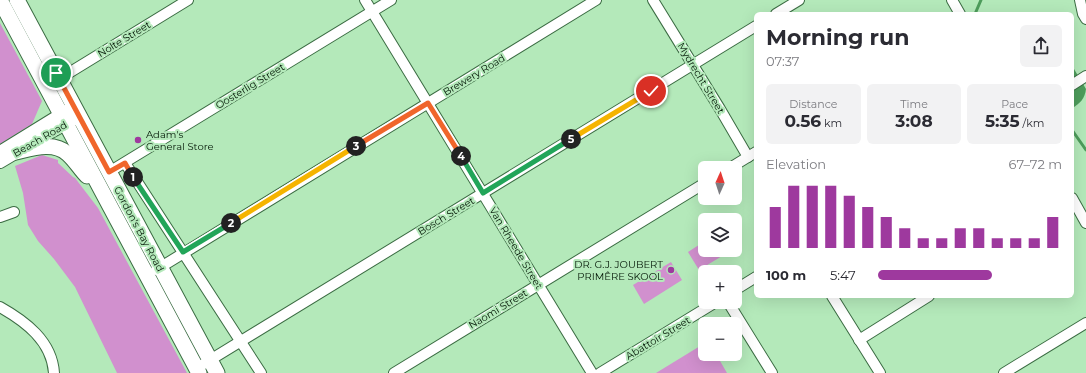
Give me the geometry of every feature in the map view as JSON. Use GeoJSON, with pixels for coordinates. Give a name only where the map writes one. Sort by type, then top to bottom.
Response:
{"type":"FeatureCollection","features":[{"type":"Feature","properties":{"kind":"main road","name":"Gordon's Bay Road"},"geometry":{"type":"LineString","coordinates":[[0,0],[198,371]]}},
{"type":"Feature","properties":{"kind":"main road","name":"Gordon's Bay Road"},"geometry":{"type":"LineString","coordinates":[[17,0],[213,367]]}},
{"type":"Feature","properties":{"kind":"main road"},"geometry":{"type":"LineString","coordinates":[[16,152],[43,146],[61,148],[69,154],[89,179],[102,190]]}},
{"type":"Feature","properties":{"kind":"street","name":"Nolte Street"},"geometry":{"type":"LineString","coordinates":[[59,79],[188,0]]}},
{"type":"Feature","properties":{"kind":"street","name":"Van Rheede Street"},"geometry":{"type":"LineString","coordinates":[[365,0],[592,373]]}},
{"type":"Feature","properties":{"kind":"street","name":"Oosterlig Street"},"geometry":{"type":"LineString","coordinates":[[109,172],[391,0]]}},
{"type":"Feature","properties":{"kind":"street","name":"Brewery Road"},"geometry":{"type":"LineString","coordinates":[[147,275],[596,0]]}},
{"type":"Feature","properties":{"kind":"street","name":"Mydrecht Street"},"geometry":{"type":"LineString","coordinates":[[653,0],[693,65],[752,155]]}},
{"type":"Feature","properties":{"kind":"street"},"geometry":{"type":"LineString","coordinates":[[779,12],[799,0]]}},
{"type":"Feature","properties":{"kind":"street"},"geometry":{"type":"LineString","coordinates":[[952,0],[959,12]]}},
{"type":"Feature","properties":{"kind":"street"},"geometry":{"type":"LineString","coordinates":[[1080,0],[1083,14],[1086,19]]}},
{"type":"Feature","properties":{"kind":"street","name":"Bosch Street"},"geometry":{"type":"LineString","coordinates":[[198,371],[213,367],[241,341],[754,27]]}},
{"type":"Feature","properties":{"kind":"street"},"geometry":{"type":"LineString","coordinates":[[1074,84],[1084,77]]}},
{"type":"Feature","properties":{"kind":"street","name":"Beach Road"},"geometry":{"type":"LineString","coordinates":[[0,162],[77,111]]}},
{"type":"Feature","properties":{"kind":"street","name":"Beach Road"},"geometry":{"type":"LineString","coordinates":[[0,152],[64,119]]}},
{"type":"Feature","properties":{"kind":"street"},"geometry":{"type":"LineString","coordinates":[[742,161],[752,155]]}},
{"type":"Feature","properties":{"kind":"street"},"geometry":{"type":"LineString","coordinates":[[125,163],[261,373]]}},
{"type":"Feature","properties":{"kind":"street","name":"Naomi Street"},"geometry":{"type":"LineString","coordinates":[[394,373],[698,187]]}},
{"type":"Feature","properties":{"kind":"street"},"geometry":{"type":"LineString","coordinates":[[1074,205],[1086,223]]}},
{"type":"Feature","properties":{"kind":"street"},"geometry":{"type":"LineString","coordinates":[[0,217],[14,212]]}},
{"type":"Feature","properties":{"kind":"street"},"geometry":{"type":"LineString","coordinates":[[742,286],[754,278]]}},
{"type":"Feature","properties":{"kind":"street"},"geometry":{"type":"LineString","coordinates":[[833,298],[880,373]]}},
{"type":"Feature","properties":{"kind":"street"},"geometry":{"type":"LineString","coordinates":[[859,340],[927,298]]}},
{"type":"Feature","properties":{"kind":"street"},"geometry":{"type":"LineString","coordinates":[[0,307],[26,323],[39,337],[49,354],[54,366],[54,373]]}},
{"type":"Feature","properties":{"kind":"street","name":"Abattoir Street"},"geometry":{"type":"LineString","coordinates":[[600,373],[705,309]]}},
{"type":"Feature","properties":{"kind":"street"},"geometry":{"type":"LineString","coordinates":[[732,309],[772,373]]}},
{"type":"Feature","properties":{"kind":"street"},"geometry":{"type":"LineString","coordinates":[[1004,373],[1086,323]]}},
{"type":"Feature","properties":{"kind":"shaded area"},"geometry":{"type":"Polygon","coordinates":[[[0,23],[42,101],[32,124],[0,144],[0,23]]]}},
{"type":"Feature","properties":{"kind":"shaded area"},"geometry":{"type":"Polygon","coordinates":[[[1074,69],[1086,89],[1085,95],[1074,107],[1074,69]]]}},
{"type":"Feature","properties":{"kind":"shaded area"},"geometry":{"type":"Polygon","coordinates":[[[42,155],[58,160],[58,163],[75,178],[98,208],[187,373],[117,373],[75,287],[38,241],[28,225],[23,193],[15,166],[42,155]]]}},
{"type":"Feature","properties":{"kind":"shaded area"},"geometry":{"type":"Polygon","coordinates":[[[698,246],[698,257],[720,257],[707,265],[698,265],[698,268],[688,252],[698,246]]]}},
{"type":"Feature","properties":{"kind":"shaded area"},"geometry":{"type":"Polygon","coordinates":[[[671,262],[682,280],[644,304],[633,285],[671,262]]]}},
{"type":"Feature","properties":{"kind":"shaded area"},"geometry":{"type":"Polygon","coordinates":[[[698,347],[698,361],[720,361],[727,373],[656,373],[698,347]]]}},
{"type":"Feature","properties":{"kind":"waterway"},"geometry":{"type":"LineString","coordinates":[[976,12],[981,0]]}},
{"type":"Feature","properties":{"kind":"waterway"},"geometry":{"type":"LineString","coordinates":[[1074,133],[1086,150]]}},
{"type":"Feature","properties":{"kind":"place","name":"Adam's General Store"},"geometry":{"type":"Point","coordinates":[138,140]}},
{"type":"Feature","properties":{"kind":"place","name":"DR. G.J. JOUBERT PRIMÊRE SKOOL"},"geometry":{"type":"Point","coordinates":[671,270]}},
{"type":"Feature","properties":{"kind":"route"},"geometry":{"type":"LineString","coordinates":[[56,73],[109,172],[125,163],[183,252],[428,103],[483,193],[651,91]]}}]}
